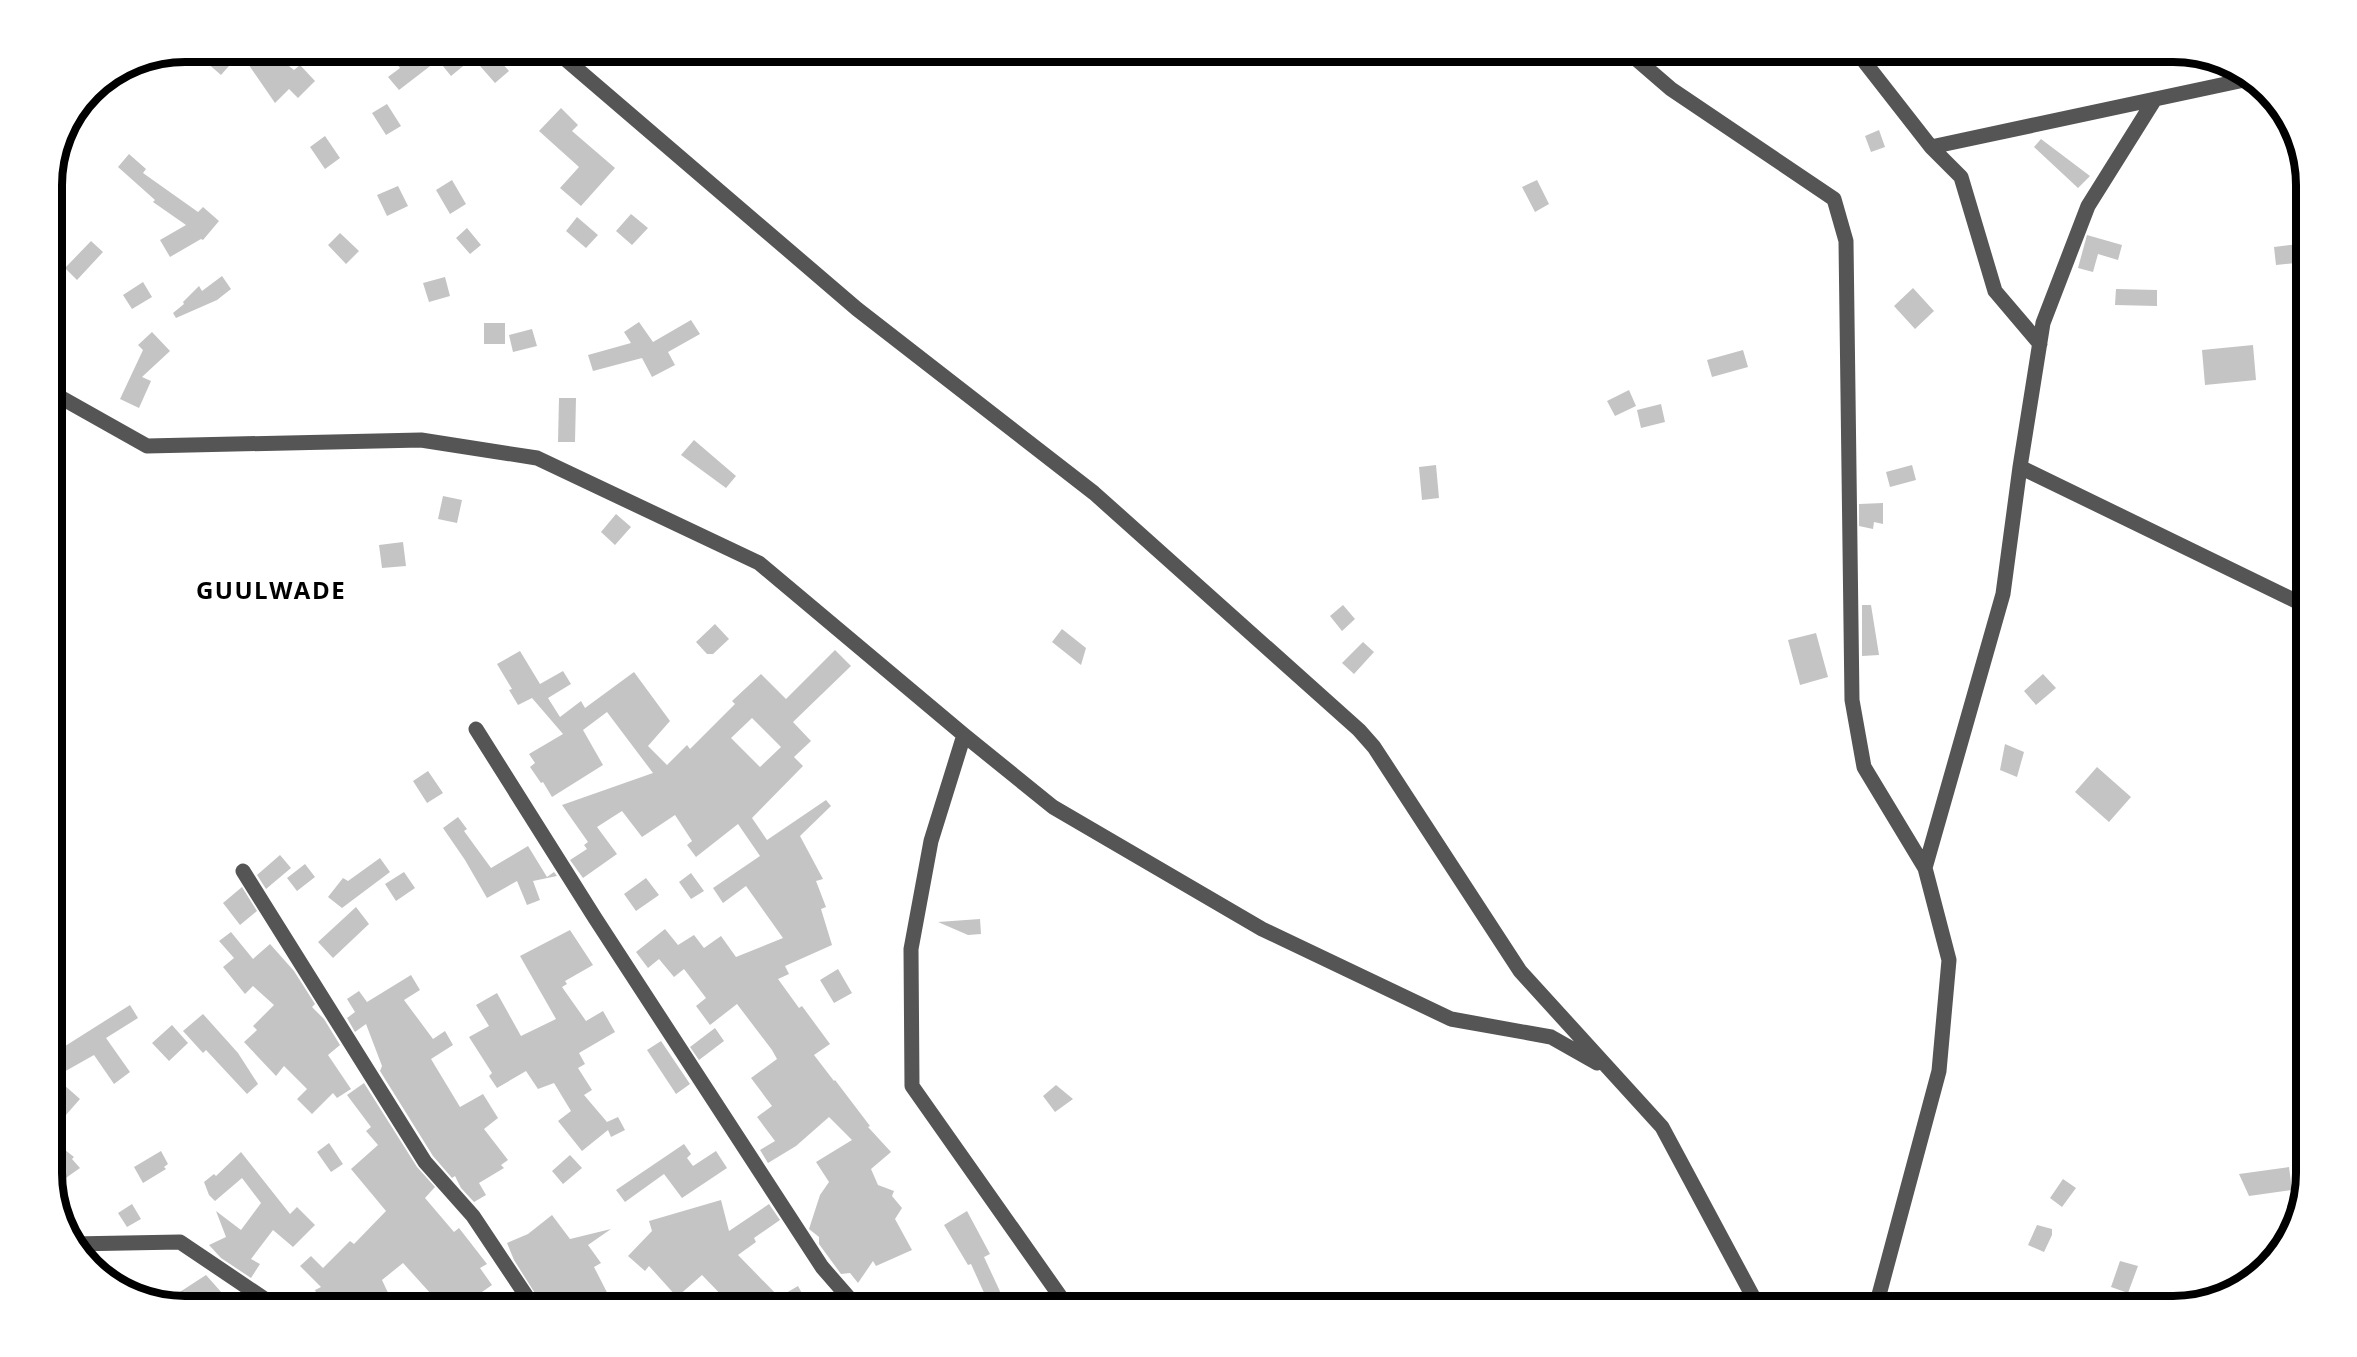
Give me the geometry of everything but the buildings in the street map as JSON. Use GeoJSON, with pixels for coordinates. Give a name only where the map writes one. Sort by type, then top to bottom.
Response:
{"type":"FeatureCollection","features":[{"type":"Feature","properties":{"kind":"street"},"geometry":{"type":"LineString","coordinates":[[569,62],[857,309],[1095,493],[1359,730],[1374,747],[1520,971],[1662,1127],[1753,1296]]}},
{"type":"Feature","properties":{"kind":"street"},"geometry":{"type":"LineString","coordinates":[[1640,62],[1671,89],[1834,199],[1846,241],[1852,700],[1864,767],[1925,868],[1949,960],[1939,1071],[1879,1296]]}},
{"type":"Feature","properties":{"kind":"street"},"geometry":{"type":"LineString","coordinates":[[1865,62],[1931,147],[1961,177],[1995,291],[2040,344]]}},
{"type":"Feature","properties":{"kind":"street"},"geometry":{"type":"LineString","coordinates":[[1931,147],[2239,81]]}},
{"type":"Feature","properties":{"kind":"street"},"geometry":{"type":"LineString","coordinates":[[1925,868],[2003,594],[2043,323],[2088,206],[2155,99]]}},
{"type":"Feature","properties":{"kind":"street"},"geometry":{"type":"LineString","coordinates":[[62,398],[147,446],[421,440],[537,458],[759,562],[1053,807],[1262,929],[1451,1019],[1551,1037],[1610,1071]]}},
{"type":"Feature","properties":{"kind":"street"},"geometry":{"type":"LineString","coordinates":[[2020,467],[2295,601]]}},
{"type":"Feature","properties":{"kind":"street"},"geometry":{"type":"LineString","coordinates":[[476,729],[595,918],[822,1267],[847,1296]]}},
{"type":"Feature","properties":{"kind":"street"},"geometry":{"type":"LineString","coordinates":[[964,735],[931,841],[911,949],[912,1086],[1060,1296]]}},
{"type":"Feature","properties":{"kind":"street"},"geometry":{"type":"LineString","coordinates":[[243,871],[425,1162],[473,1216],[526,1296]]}},
{"type":"Feature","properties":{"kind":"street"},"geometry":{"type":"LineString","coordinates":[[84,1244],[180,1242],[260,1296]]}},
{"type":"Feature","properties":{"kind":"district","name":"GUULWADE"},"geometry":{"type":"Point","coordinates":[271,591]}}]}
